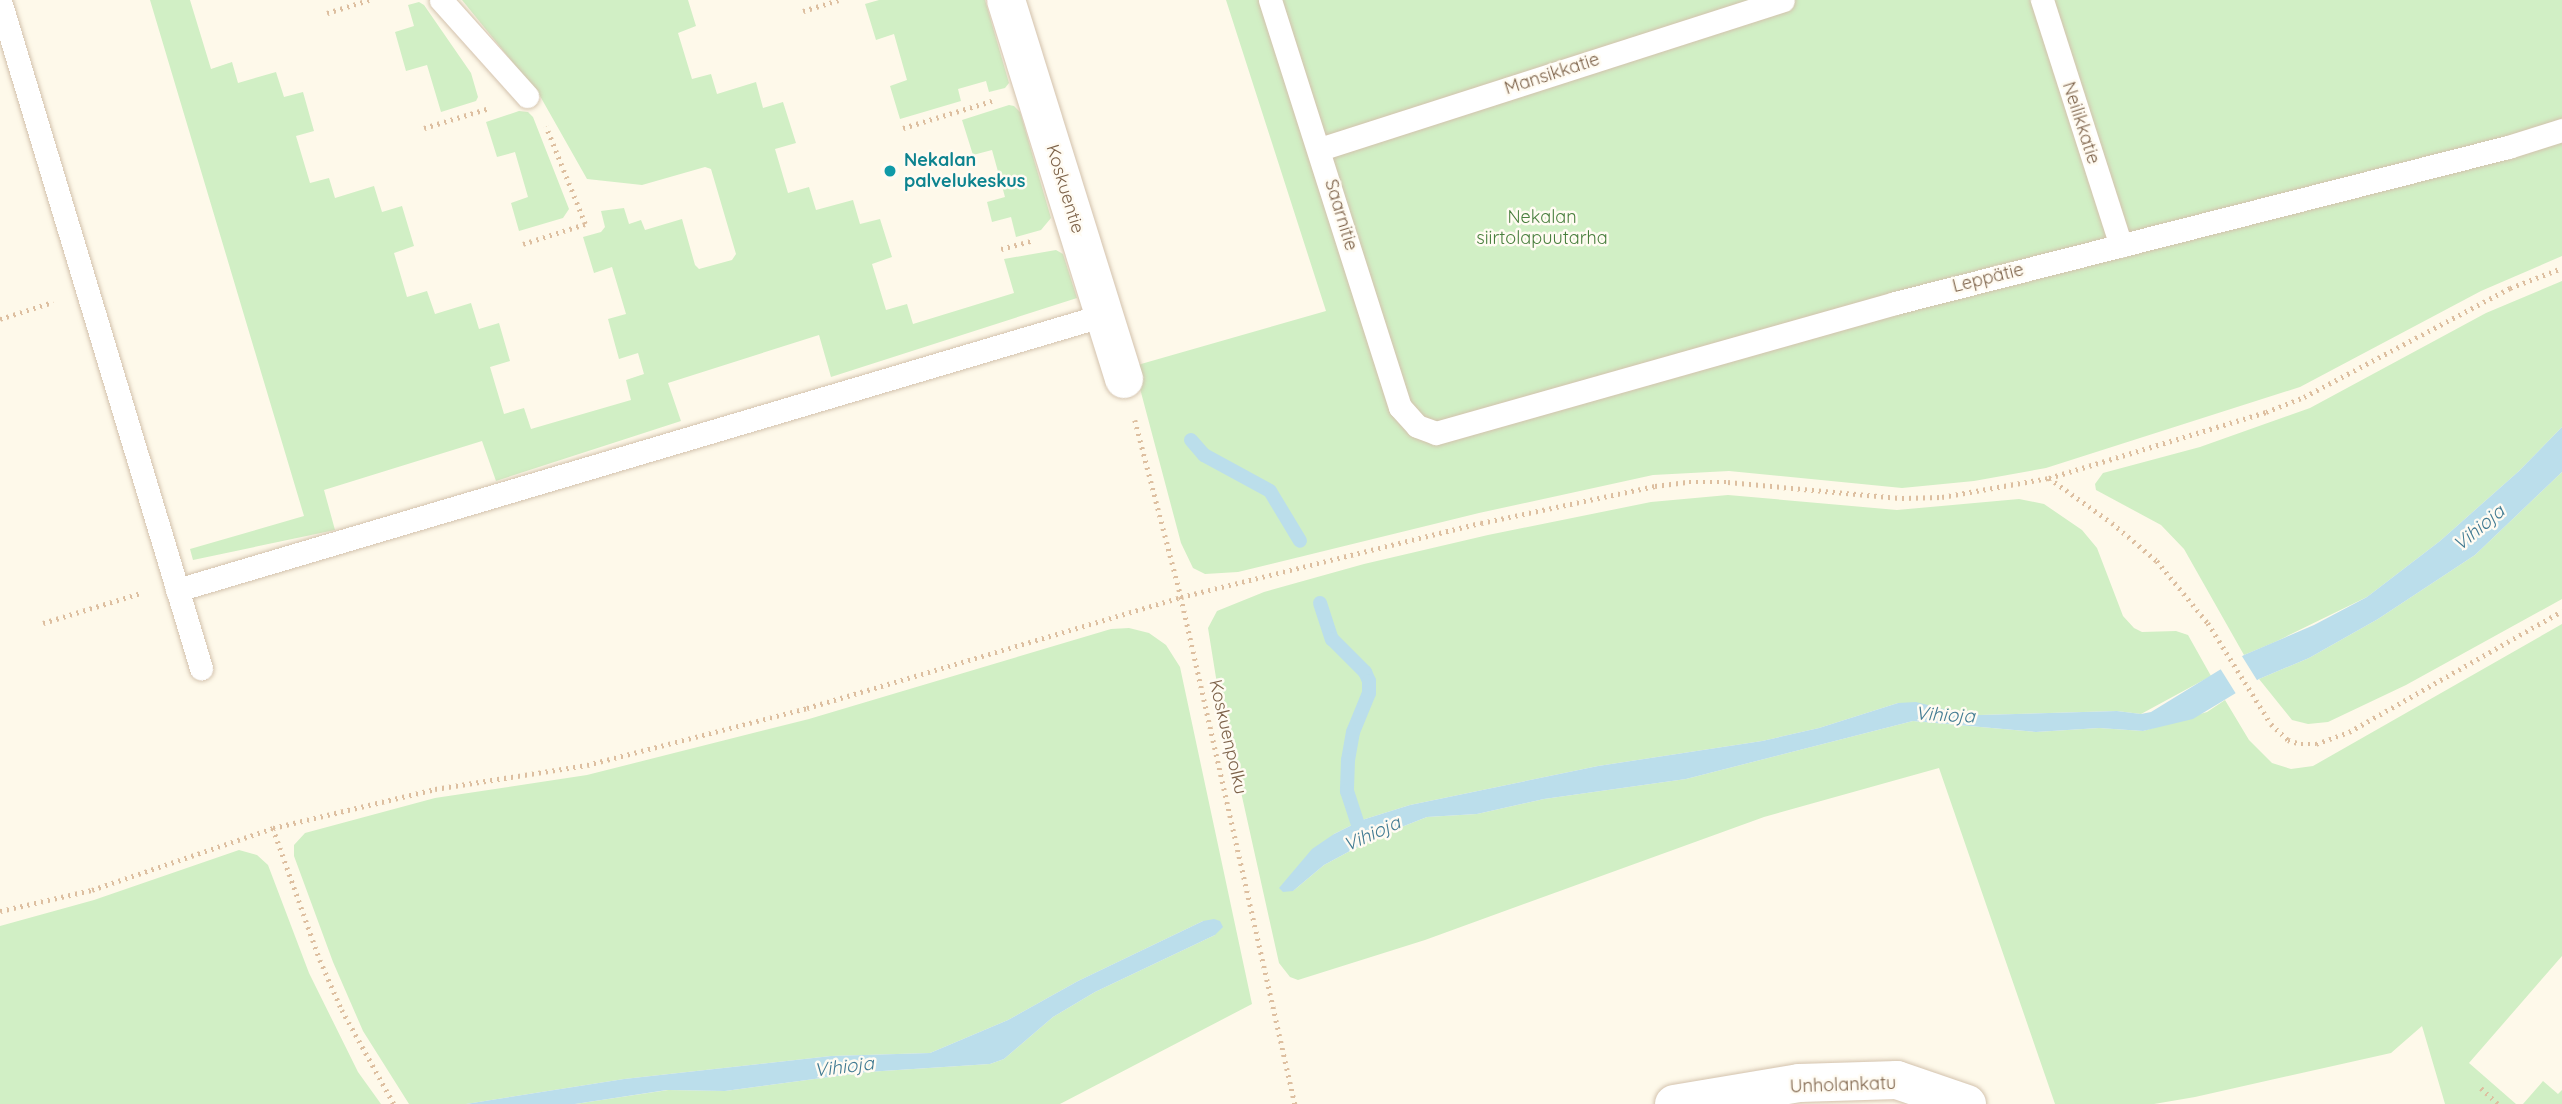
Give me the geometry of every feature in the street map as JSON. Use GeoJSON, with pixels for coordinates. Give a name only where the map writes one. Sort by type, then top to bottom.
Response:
{"type":"FeatureCollection","features":[{"type":"Feature","properties":{"kind":"street","name":"Koskuentie"},"geometry":{"type":"LineString","coordinates":[[1006,0],[1124,379]]}},
{"type":"Feature","properties":{"kind":"street","name":"Unholankatu"},"geometry":{"type":"LineString","coordinates":[[1674,1104],[1800,1083],[1897,1080],[1967,1104]]}},
{"type":"Feature","properties":{"kind":"lane"},"geometry":{"type":"LineString","coordinates":[[441,0],[527,96]]}},
{"type":"Feature","properties":{"kind":"lane","name":"Saarnitie"},"geometry":{"type":"LineString","coordinates":[[1270,0],[1320,149],[1400,407],[1417,426]]}},
{"type":"Feature","properties":{"kind":"lane","name":"Mansikkatie"},"geometry":{"type":"LineString","coordinates":[[1320,149],[1783,0]]}},
{"type":"Feature","properties":{"kind":"lane","name":"Neilikkatie"},"geometry":{"type":"LineString","coordinates":[[2042,0],[2121,246]]}},
{"type":"Feature","properties":{"kind":"lane"},"geometry":{"type":"LineString","coordinates":[[0,1],[201,668]]}},
{"type":"Feature","properties":{"kind":"lane","name":"Leppätie"},"geometry":{"type":"LineString","coordinates":[[1417,426],[1436,433],[1895,303],[2562,130]]}},
{"type":"Feature","properties":{"kind":"lane"},"geometry":{"type":"LineString","coordinates":[[176,586],[1104,315]]}},
{"type":"Feature","properties":{"kind":"path"},"geometry":{"type":"LineString","coordinates":[[327,13],[369,0]]}},
{"type":"Feature","properties":{"kind":"path"},"geometry":{"type":"LineString","coordinates":[[803,10],[838,0]]}},
{"type":"Feature","properties":{"kind":"path"},"geometry":{"type":"LineString","coordinates":[[903,128],[1033,89]]}},
{"type":"Feature","properties":{"kind":"path"},"geometry":{"type":"LineString","coordinates":[[424,128],[527,96],[550,133],[585,224],[523,244]]}},
{"type":"Feature","properties":{"kind":"path"},"geometry":{"type":"LineString","coordinates":[[0,911],[92,890],[274,828],[435,789],[587,765],[821,705],[1181,597],[1481,523],[1655,486],[1728,482],[1902,498],[1953,495],[2049,478],[2266,412],[2304,397],[2510,288],[2562,268]]}},
{"type":"Feature","properties":{"kind":"path"},"geometry":{"type":"LineString","coordinates":[[0,319],[88,291]]}},
{"type":"Feature","properties":{"kind":"path","name":"Koskuenpolku"},"geometry":{"type":"LineString","coordinates":[[1124,379],[1181,597],[1295,1104]]}},
{"type":"Feature","properties":{"kind":"path"},"geometry":{"type":"LineString","coordinates":[[2049,478],[2112,523],[2157,561],[2208,623],[2270,724],[2288,740],[2301,744],[2330,740],[2562,611]]}},
{"type":"Feature","properties":{"kind":"path"},"geometry":{"type":"LineString","coordinates":[[43,624],[176,586]]}},
{"type":"Feature","properties":{"kind":"path"},"geometry":{"type":"LineString","coordinates":[[274,828],[320,960],[394,1104]]}},
{"type":"Feature","properties":{"kind":"path"},"geometry":{"type":"LineString","coordinates":[[2481,1088],[2498,1104]]}},
{"type":"Feature","properties":{"kind":"green space"},"geometry":{"type":"Polygon","coordinates":[[[150,0],[190,0],[211,69],[232,62],[238,83],[276,72],[284,97],[303,92],[314,131],[296,136],[310,183],[329,178],[335,198],[374,186],[382,212],[402,206],[414,246],[394,253],[407,297],[427,291],[435,314],[471,303],[479,329],[499,323],[510,361],[490,367],[504,414],[524,408],[531,429],[631,400],[626,380],[644,374],[638,353],[619,359],[608,319],[626,314],[612,267],[594,273],[583,237],[601,232],[605,227],[601,211],[624,208],[629,224],[641,220],[645,230],[682,219],[695,265],[699,269],[732,260],[736,254],[711,169],[705,167],[642,185],[587,179],[540,96],[462,0],[688,0],[696,26],[678,33],[692,79],[711,74],[717,94],[756,82],[763,108],[783,102],[796,143],[775,149],[788,193],[809,187],[816,210],[853,200],[860,224],[880,219],[892,257],[872,264],[886,310],[907,304],[913,324],[1014,293],[1004,259],[1056,250],[1063,254],[1077,298],[831,377],[819,335],[668,383],[681,421],[496,481],[482,441],[324,490],[335,530],[193,560],[190,549],[304,516],[150,0]]]}},
{"type":"Feature","properties":{"kind":"green space"},"geometry":{"type":"Polygon","coordinates":[[[879,0],[985,0],[1009,83],[1005,88],[989,92],[986,81],[958,89],[961,101],[900,119],[890,86],[907,80],[894,34],[876,40],[865,4],[879,0]]]}},
{"type":"Feature","properties":{"kind":"green space","name":"Nekalan siirtolapuutarha"},"geometry":{"type":"Polygon","coordinates":[[[1226,0],[2562,0],[2562,256],[2481,291],[2300,387],[2046,468],[1974,481],[1902,488],[1729,471],[1653,475],[1479,513],[1238,572],[1205,574],[1193,568],[1181,543],[1134,366],[1326,311],[1226,0]]]}},
{"type":"Feature","properties":{"kind":"green space"},"geometry":{"type":"Polygon","coordinates":[[[419,2],[424,5],[471,73],[478,97],[476,101],[441,112],[427,65],[406,71],[395,32],[414,26],[408,5],[419,2]]]}},
{"type":"Feature","properties":{"kind":"green space"},"geometry":{"type":"Polygon","coordinates":[[[1009,105],[1020,112],[1051,218],[1041,230],[1016,237],[1011,217],[992,222],[987,202],[1005,197],[992,150],[973,155],[962,120],[1009,105]]]}},
{"type":"Feature","properties":{"kind":"green space"},"geometry":{"type":"Polygon","coordinates":[[[519,111],[528,112],[533,117],[569,209],[563,218],[519,231],[511,203],[528,197],[515,152],[497,157],[486,122],[519,111]]]}},
{"type":"Feature","properties":{"kind":"green space"},"geometry":{"type":"Polygon","coordinates":[[[2562,281],[2562,427],[2519,471],[2440,541],[2367,597],[2275,642],[2244,655],[2184,549],[2161,525],[2096,490],[2095,484],[2103,473],[2200,447],[2310,408],[2486,313],[2562,281]]]}},
{"type":"Feature","properties":{"kind":"green space"},"geometry":{"type":"Polygon","coordinates":[[[2562,472],[2562,599],[2406,685],[2328,722],[2308,724],[2292,720],[2259,679],[2309,658],[2378,619],[2475,555],[2562,472]]]}},
{"type":"Feature","properties":{"kind":"green space"},"geometry":{"type":"Polygon","coordinates":[[[1728,495],[1897,510],[2019,499],[2044,504],[2082,530],[2097,548],[2123,616],[2134,628],[2142,632],[2176,631],[2188,635],[2211,676],[2141,714],[2117,711],[1980,715],[1898,703],[1819,728],[1762,741],[1598,766],[1410,805],[1362,820],[1334,834],[1293,891],[1324,865],[1376,837],[1427,817],[1477,814],[1544,799],[1686,779],[1913,721],[2036,732],[2099,728],[2143,731],[2207,712],[2225,700],[2249,740],[2272,763],[2291,769],[2313,766],[2562,624],[2562,956],[2469,1063],[2516,1104],[2445,1104],[2422,1026],[2391,1053],[2195,1097],[2154,1104],[2055,1104],[1939,768],[1764,817],[1425,940],[1298,980],[1290,977],[1279,963],[1217,684],[1208,628],[1217,611],[1264,592],[1364,564],[1488,535],[1651,502],[1728,495]]]}},
{"type":"Feature","properties":{"kind":"green space"},"geometry":{"type":"Polygon","coordinates":[[[1129,628],[1149,633],[1166,645],[1180,667],[1252,1004],[1060,1104],[575,1104],[668,1090],[725,1091],[867,1072],[990,1064],[1004,1059],[1053,1017],[1095,992],[1215,935],[1203,921],[1078,981],[1008,1020],[930,1053],[831,1056],[624,1079],[466,1104],[409,1104],[363,1031],[333,962],[294,856],[294,845],[305,833],[435,798],[587,775],[809,719],[1111,629],[1129,628]]]}},
{"type":"Feature","properties":{"kind":"green space"},"geometry":{"type":"Polygon","coordinates":[[[239,850],[257,855],[268,865],[309,973],[358,1072],[381,1104],[0,1104],[0,926],[94,900],[239,850]]]}},
{"type":"Feature","properties":{"kind":"green space"},"geometry":{"type":"Polygon","coordinates":[[[2543,1081],[2558,1094],[2562,1090],[2562,1104],[2523,1104],[2543,1081]]]}},
{"type":"Feature","properties":{"kind":"water","name":"Vihioja"},"geometry":{"type":"Polygon","coordinates":[[[2562,427],[2562,472],[2475,555],[2378,619],[2309,658],[2259,679],[2193,719],[2143,731],[2099,728],[2036,732],[1913,721],[1686,779],[1544,799],[1477,814],[1427,817],[1376,837],[1324,865],[1293,891],[1283,892],[1279,888],[1312,849],[1334,834],[1362,820],[1410,805],[1598,766],[1762,741],[1819,728],[1898,703],[1916,702],[1980,715],[2151,712],[2244,655],[2314,625],[2367,597],[2440,541],[2519,471],[2562,427]]]}},
{"type":"Feature","properties":{"kind":"water","name":"Vihioja"},"geometry":{"type":"Polygon","coordinates":[[[1203,921],[1220,921],[1223,927],[1215,935],[1095,992],[1053,1017],[1004,1059],[990,1064],[867,1072],[725,1091],[667,1090],[575,1104],[466,1104],[624,1079],[831,1056],[930,1053],[1008,1020],[1078,981],[1203,921]]]}},
{"type":"Feature","properties":{"kind":"pier"},"geometry":{"type":"Polygon","coordinates":[[[2240,653],[2259,684],[2238,697],[2219,666],[2240,653]]]}},
{"type":"Feature","properties":{"kind":"waterway"},"geometry":{"type":"LineString","coordinates":[[1191,440],[1204,455],[1270,491],[1300,541]]}},
{"type":"Feature","properties":{"kind":"waterway","name":"Vihioja"},"geometry":{"type":"LineString","coordinates":[[1320,603],[1332,639],[1365,672],[1369,681],[1369,693],[1353,732],[1348,760],[1347,791],[1362,837]]}},
{"type":"Feature","properties":{"kind":"place","name":"Nekalan palvelukeskus"},"geometry":{"type":"Point","coordinates":[890,171]}}]}
